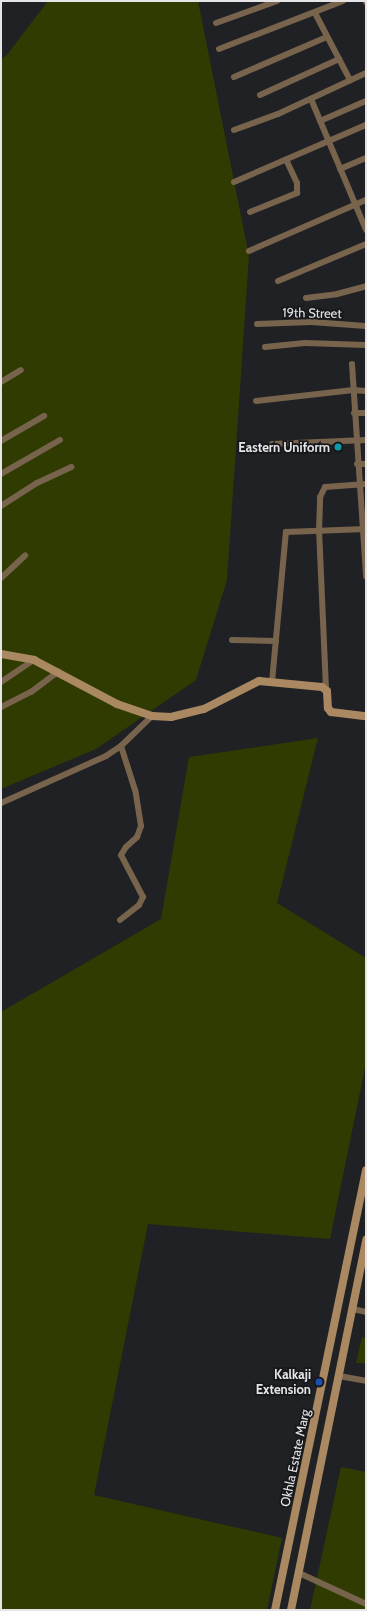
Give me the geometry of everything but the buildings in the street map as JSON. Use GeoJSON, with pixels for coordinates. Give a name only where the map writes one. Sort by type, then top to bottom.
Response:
{"type":"FeatureCollection","features":[{"type":"Feature","properties":{"kind":"main road"},"geometry":{"type":"LineString","coordinates":[[1,654],[34,660],[132,711],[152,716],[171,717],[204,709],[259,681],[326,689],[328,708],[331,712],[366,716]]}},
{"type":"Feature","properties":{"kind":"main road","name":"Okhla Estate Marg"},"geometry":{"type":"LineString","coordinates":[[275,1610],[366,1170]]}},
{"type":"Feature","properties":{"kind":"main road","name":"Okhla Estate Marg"},"geometry":{"type":"LineString","coordinates":[[291,1610],[366,1240]]}},
{"type":"Feature","properties":{"kind":"street"},"geometry":{"type":"LineString","coordinates":[[216,23],[277,1]]}},
{"type":"Feature","properties":{"kind":"street"},"geometry":{"type":"LineString","coordinates":[[219,49],[344,1]]}},
{"type":"Feature","properties":{"kind":"street"},"geometry":{"type":"LineString","coordinates":[[315,13],[350,80]]}},
{"type":"Feature","properties":{"kind":"street"},"geometry":{"type":"LineString","coordinates":[[234,77],[327,37]]}},
{"type":"Feature","properties":{"kind":"street"},"geometry":{"type":"LineString","coordinates":[[260,95],[339,59]]}},
{"type":"Feature","properties":{"kind":"street"},"geometry":{"type":"LineString","coordinates":[[234,130],[278,114],[366,73]]}},
{"type":"Feature","properties":{"kind":"street"},"geometry":{"type":"LineString","coordinates":[[311,99],[366,230]]}},
{"type":"Feature","properties":{"kind":"street"},"geometry":{"type":"LineString","coordinates":[[320,121],[366,101]]}},
{"type":"Feature","properties":{"kind":"street"},"geometry":{"type":"LineString","coordinates":[[234,182],[366,125]]}},
{"type":"Feature","properties":{"kind":"street"},"geometry":{"type":"LineString","coordinates":[[340,169],[366,158]]}},
{"type":"Feature","properties":{"kind":"street"},"geometry":{"type":"LineString","coordinates":[[250,212],[297,193],[297,183],[286,160]]}},
{"type":"Feature","properties":{"kind":"street"},"geometry":{"type":"LineString","coordinates":[[249,251],[366,200]]}},
{"type":"Feature","properties":{"kind":"street"},"geometry":{"type":"LineString","coordinates":[[278,281],[366,244]]}},
{"type":"Feature","properties":{"kind":"street"},"geometry":{"type":"LineString","coordinates":[[306,298],[338,294],[366,286]]}},
{"type":"Feature","properties":{"kind":"street","name":"19th Street"},"geometry":{"type":"LineString","coordinates":[[257,324],[311,322],[366,326]]}},
{"type":"Feature","properties":{"kind":"street"},"geometry":{"type":"LineString","coordinates":[[265,347],[305,343],[366,345]]}},
{"type":"Feature","properties":{"kind":"street"},"geometry":{"type":"LineString","coordinates":[[352,364],[355,441],[366,577]]}},
{"type":"Feature","properties":{"kind":"street"},"geometry":{"type":"LineString","coordinates":[[1,382],[21,370]]}},
{"type":"Feature","properties":{"kind":"street"},"geometry":{"type":"LineString","coordinates":[[256,401],[353,390],[366,391]]}},
{"type":"Feature","properties":{"kind":"street"},"geometry":{"type":"LineString","coordinates":[[354,413],[366,413]]}},
{"type":"Feature","properties":{"kind":"street"},"geometry":{"type":"LineString","coordinates":[[1,441],[44,416]]}},
{"type":"Feature","properties":{"kind":"street"},"geometry":{"type":"LineString","coordinates":[[1,474],[60,440]]}},
{"type":"Feature","properties":{"kind":"street"},"geometry":{"type":"LineString","coordinates":[[272,444],[366,440]]}},
{"type":"Feature","properties":{"kind":"street"},"geometry":{"type":"LineString","coordinates":[[357,464],[366,464]]}},
{"type":"Feature","properties":{"kind":"street"},"geometry":{"type":"LineString","coordinates":[[1,506],[37,483],[71,467]]}},
{"type":"Feature","properties":{"kind":"street"},"geometry":{"type":"LineString","coordinates":[[326,689],[319,531],[320,497],[325,487],[366,484]]}},
{"type":"Feature","properties":{"kind":"street"},"geometry":{"type":"LineString","coordinates":[[272,682],[285,534],[289,531],[363,529]]}},
{"type":"Feature","properties":{"kind":"street"},"geometry":{"type":"LineString","coordinates":[[1,578],[25,556]]}},
{"type":"Feature","properties":{"kind":"street"},"geometry":{"type":"LineString","coordinates":[[232,640],[276,641]]}},
{"type":"Feature","properties":{"kind":"street"},"geometry":{"type":"LineString","coordinates":[[1,682],[34,660]]}},
{"type":"Feature","properties":{"kind":"street"},"geometry":{"type":"LineString","coordinates":[[1,707],[31,692],[58,672]]}},
{"type":"Feature","properties":{"kind":"street"},"geometry":{"type":"LineString","coordinates":[[1,803],[106,756],[121,746],[152,716]]}},
{"type":"Feature","properties":{"kind":"street"},"geometry":{"type":"LineString","coordinates":[[120,920],[139,905],[143,897],[121,856],[126,847],[137,837],[141,826],[135,790],[121,746]]}},
{"type":"Feature","properties":{"kind":"street"},"geometry":{"type":"LineString","coordinates":[[353,1309],[366,1312]]}},
{"type":"Feature","properties":{"kind":"street"},"geometry":{"type":"LineString","coordinates":[[339,1376],[366,1382]]}},
{"type":"Feature","properties":{"kind":"street"},"geometry":{"type":"LineString","coordinates":[[299,1573],[366,1604]]}},
{"type":"Feature","properties":{"kind":"green space"},"geometry":{"type":"Polygon","coordinates":[[[48,1],[198,1],[249,256],[227,580],[196,680],[96,749],[1,789],[1,59],[6,56],[48,1]]]}},
{"type":"Feature","properties":{"kind":"green space"},"geometry":{"type":"Polygon","coordinates":[[[318,738],[277,903],[366,958],[366,1063],[330,1239],[148,1224],[94,1495],[282,1538],[267,1610],[1,1610],[1,1012],[161,919],[189,757],[318,738]]]}},
{"type":"Feature","properties":{"kind":"green space"},"geometry":{"type":"Polygon","coordinates":[[[362,1337],[366,1338],[366,1363],[356,1363],[362,1337]]]}},
{"type":"Feature","properties":{"kind":"green space"},"geometry":{"type":"Polygon","coordinates":[[[341,1467],[366,1472],[366,1610],[310,1610],[341,1467]]]}},
{"type":"Feature","properties":{"kind":"place","name":"Eastern Uniform"},"geometry":{"type":"Point","coordinates":[338,447]}},
{"type":"Feature","properties":{"kind":"place","name":"Kalkaji Extension"},"geometry":{"type":"Point","coordinates":[319,1382]}}]}
